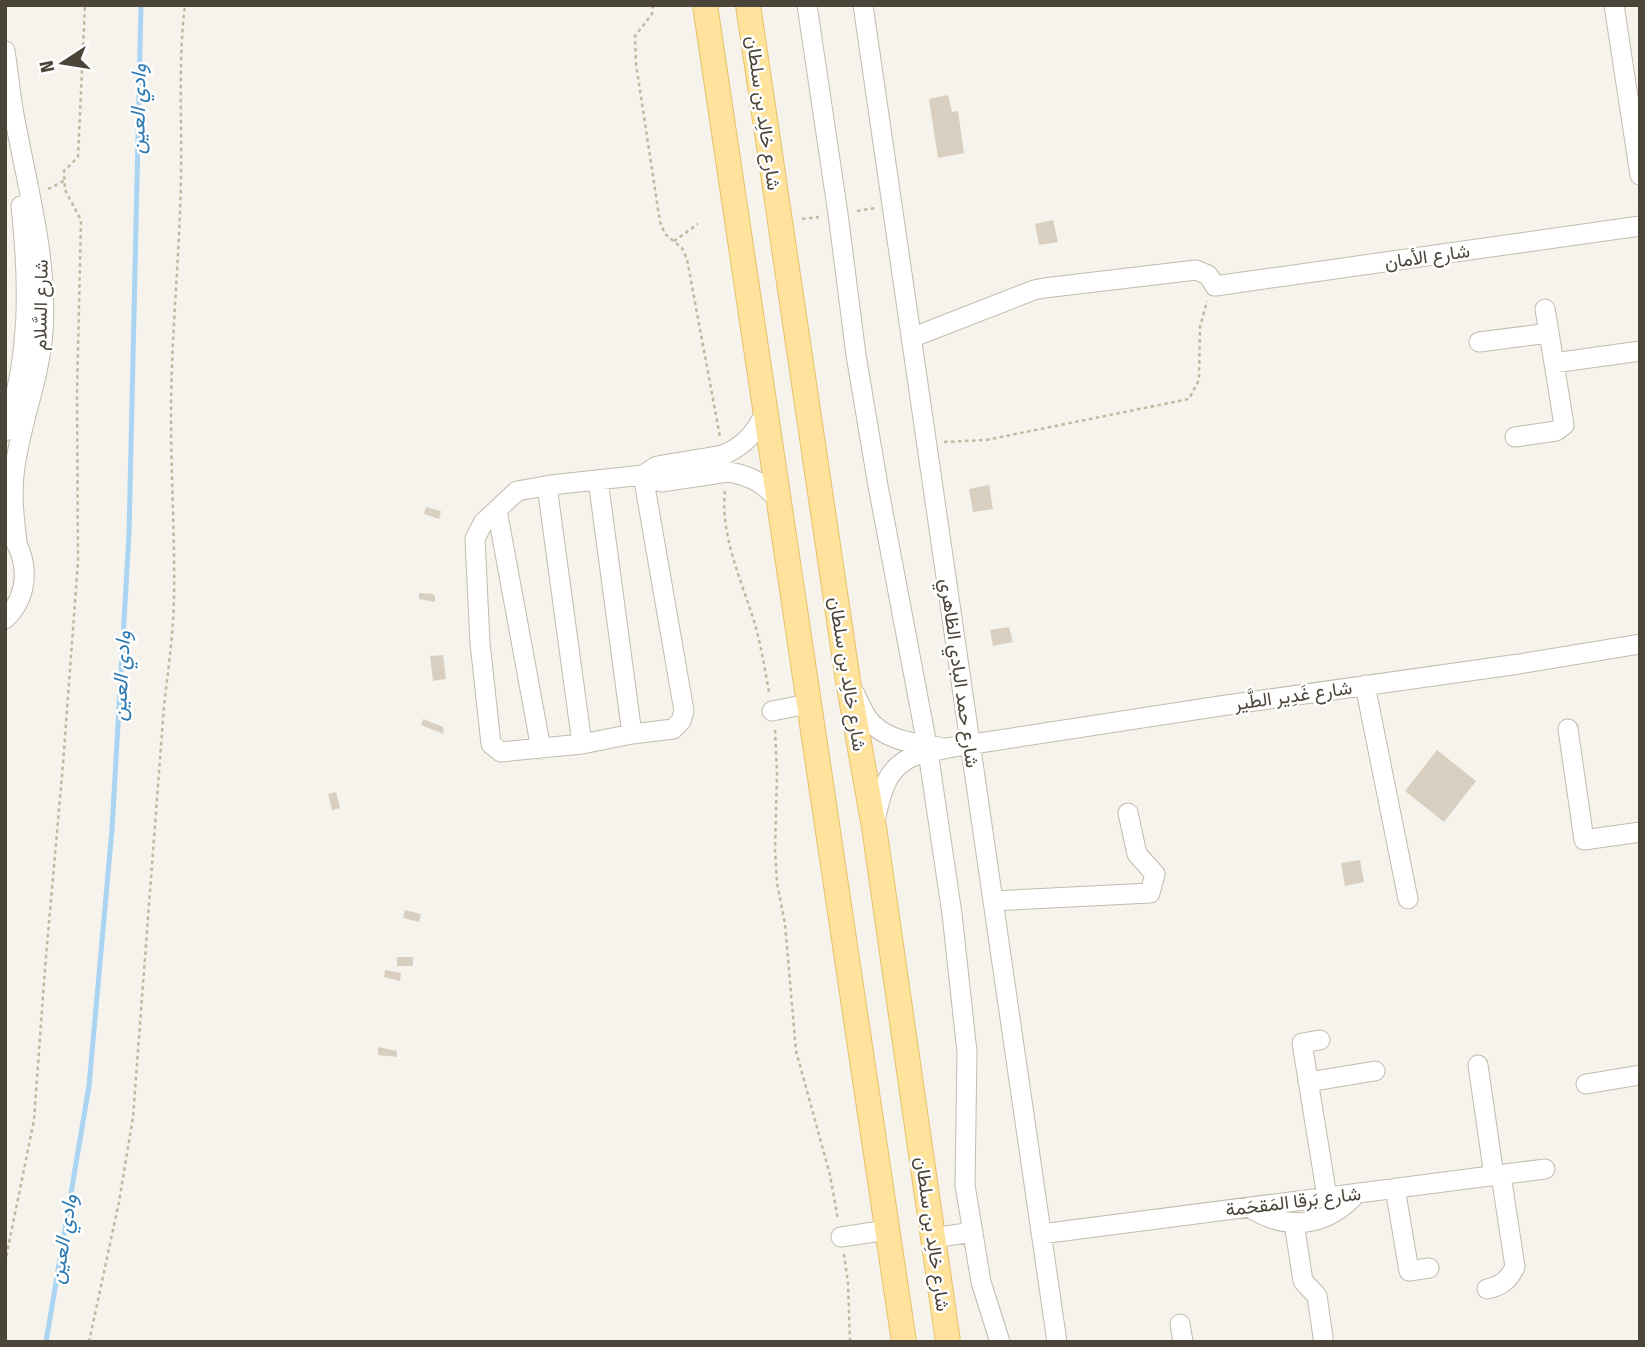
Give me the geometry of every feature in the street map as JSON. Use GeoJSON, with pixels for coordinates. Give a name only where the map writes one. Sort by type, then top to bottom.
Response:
{"type":"FeatureCollection","features":[{"type":"Feature","properties":{"kind":"main road"},"geometry":{"type":"LineString","coordinates":[[705,5],[904,1342]]}},
{"type":"Feature","properties":{"kind":"main road","name":"شارع خالِد بن سلطان"},"geometry":{"type":"LineString","coordinates":[[748,5],[848,681],[874,827],[948,1342]]}},
{"type":"Feature","properties":{"kind":"street"},"geometry":{"type":"LineString","coordinates":[[807,5],[858,369],[927,749],[951,914],[967,1052],[965,1185],[981,1283],[1000,1342]]}},
{"type":"Feature","properties":{"kind":"street","name":"شارع حمد البادي الظاهري"},"geometry":{"type":"LineString","coordinates":[[863,5],[1057,1342]]}},
{"type":"Feature","properties":{"kind":"street"},"geometry":{"type":"LineString","coordinates":[[1614,5],[1640,175]]}},
{"type":"Feature","properties":{"kind":"street","name":"شارع السَّلام"},"geometry":{"type":"LineString","coordinates":[[5,51],[13,110],[41,252],[44,287],[43,333],[38,370],[15,467],[13,494],[11,535],[24,561],[25,581],[19,600],[5,619]]}},
{"type":"Feature","properties":{"kind":"street","name":"شارع السَّلام"},"geometry":{"type":"LineString","coordinates":[[5,431],[18,387],[26,331],[25,250],[13,110]]}},
{"type":"Feature","properties":{"kind":"street","name":"شارع الأمان"},"geometry":{"type":"LineString","coordinates":[[1215,286],[1640,226]]}},
{"type":"Feature","properties":{"kind":"street"},"geometry":{"type":"LineString","coordinates":[[911,338],[1044,288],[1196,270],[1208,275],[1215,286]]}},
{"type":"Feature","properties":{"kind":"street"},"geometry":{"type":"LineString","coordinates":[[1515,437],[1556,431],[1564,425],[1545,309]]}},
{"type":"Feature","properties":{"kind":"street"},"geometry":{"type":"LineString","coordinates":[[1479,342],[1549,333]]}},
{"type":"Feature","properties":{"kind":"street"},"geometry":{"type":"LineString","coordinates":[[1554,363],[1640,351]]}},
{"type":"Feature","properties":{"kind":"street"},"geometry":{"type":"LineString","coordinates":[[726,464],[747,441],[765,412]]}},
{"type":"Feature","properties":{"kind":"street"},"geometry":{"type":"LineString","coordinates":[[643,475],[684,711],[681,721],[673,729],[582,744],[501,752],[491,744],[480,643],[475,539],[483,523],[517,491],[643,475],[657,466],[726,464],[750,477],[778,500]]}},
{"type":"Feature","properties":{"kind":"street"},"geometry":{"type":"LineString","coordinates":[[598,480],[632,734]]}},
{"type":"Feature","properties":{"kind":"street"},"geometry":{"type":"LineString","coordinates":[[547,486],[582,744]]}},
{"type":"Feature","properties":{"kind":"street"},"geometry":{"type":"LineString","coordinates":[[497,510],[541,749]]}},
{"type":"Feature","properties":{"kind":"street","name":"شارع غَدِير الطَّير"},"geometry":{"type":"LineString","coordinates":[[848,681],[869,719],[882,732],[927,749],[1519,664],[1640,644]]}},
{"type":"Feature","properties":{"kind":"street"},"geometry":{"type":"LineString","coordinates":[[1365,685],[1408,899]]}},
{"type":"Feature","properties":{"kind":"street"},"geometry":{"type":"LineString","coordinates":[[772,711],[808,705]]}},
{"type":"Feature","properties":{"kind":"street"},"geometry":{"type":"LineString","coordinates":[[1568,729],[1584,840],[1640,832]]}},
{"type":"Feature","properties":{"kind":"street","name":"شارع غَدِير الطَّير"},"geometry":{"type":"LineString","coordinates":[[874,827],[887,778],[897,766],[927,749]]}},
{"type":"Feature","properties":{"kind":"street"},"geometry":{"type":"LineString","coordinates":[[993,901],[1150,893],[1155,874],[1137,854],[1128,813]]}},
{"type":"Feature","properties":{"kind":"street"},"geometry":{"type":"LineString","coordinates":[[1320,1040],[1302,1043],[1308,1082],[1323,1118],[1327,1197]]}},
{"type":"Feature","properties":{"kind":"street"},"geometry":{"type":"LineString","coordinates":[[1478,1065],[1515,1267],[1510,1277],[1500,1286],[1487,1289]]}},
{"type":"Feature","properties":{"kind":"street"},"geometry":{"type":"LineString","coordinates":[[1308,1082],[1375,1071]]}},
{"type":"Feature","properties":{"kind":"street"},"geometry":{"type":"LineString","coordinates":[[1586,1084],[1640,1075]]}},
{"type":"Feature","properties":{"kind":"street","name":"شارع بَرقا المَقحَمة"},"geometry":{"type":"LineString","coordinates":[[1041,1234],[1545,1169]]}},
{"type":"Feature","properties":{"kind":"street"},"geometry":{"type":"LineString","coordinates":[[1395,1188],[1409,1271],[1429,1268]]}},
{"type":"Feature","properties":{"kind":"street"},"geometry":{"type":"LineString","coordinates":[[1249,1207],[1270,1218],[1294,1223],[1306,1222],[1329,1216],[1357,1193]]}},
{"type":"Feature","properties":{"kind":"street"},"geometry":{"type":"LineString","coordinates":[[1294,1223],[1303,1281],[1317,1296],[1323,1337]]}},
{"type":"Feature","properties":{"kind":"street"},"geometry":{"type":"LineString","coordinates":[[841,1237],[887,1230]]}},
{"type":"Feature","properties":{"kind":"street"},"geometry":{"type":"LineString","coordinates":[[933,1238],[973,1232]]}},
{"type":"Feature","properties":{"kind":"path"},"geometry":{"type":"LineString","coordinates":[[5,1263],[34,1120],[78,562],[77,394],[81,220],[65,190],[64,171],[78,158],[85,5]]}},
{"type":"Feature","properties":{"kind":"path"},"geometry":{"type":"LineString","coordinates":[[89,1342],[119,1202],[133,1117],[158,776],[171,646],[174,602],[171,402],[184,5]]}},
{"type":"Feature","properties":{"kind":"path"},"geometry":{"type":"LineString","coordinates":[[653,5],[652,14],[635,36],[636,64],[660,222],[665,234],[682,248],[687,259],[726,464],[724,500],[730,547],[760,643],[772,711],[777,773],[777,883],[785,924],[796,1051],[830,1175],[848,1283],[850,1342]]}},
{"type":"Feature","properties":{"kind":"path"},"geometry":{"type":"LineString","coordinates":[[674,241],[698,224]]}},
{"type":"Feature","properties":{"kind":"path"},"geometry":{"type":"LineString","coordinates":[[926,442],[986,440],[1189,399],[1199,380],[1200,327],[1205,305],[1215,286]]}},
{"type":"Feature","properties":{"kind":"building"},"geometry":{"type":"Polygon","coordinates":[[[948,95],[952,112],[958,111],[964,153],[938,158],[929,99],[948,95]]]}},
{"type":"Feature","properties":{"kind":"building"},"geometry":{"type":"Polygon","coordinates":[[[1053,220],[1058,242],[1039,245],[1035,224],[1053,220]]]}},
{"type":"Feature","properties":{"kind":"building"},"geometry":{"type":"Polygon","coordinates":[[[989,485],[993,509],[973,512],[969,489],[989,485]]]}},
{"type":"Feature","properties":{"kind":"building"},"geometry":{"type":"Polygon","coordinates":[[[426,507],[441,511],[439,519],[424,514],[426,507]]]}},
{"type":"Feature","properties":{"kind":"building"},"geometry":{"type":"Polygon","coordinates":[[[419,593],[433,594],[435,602],[419,599],[419,593]]]}},
{"type":"Feature","properties":{"kind":"building"},"geometry":{"type":"Polygon","coordinates":[[[1009,627],[1013,642],[993,646],[990,630],[1009,627]]]}},
{"type":"Feature","properties":{"kind":"building"},"geometry":{"type":"Polygon","coordinates":[[[443,655],[446,679],[433,681],[430,656],[443,655]]]}},
{"type":"Feature","properties":{"kind":"building"},"geometry":{"type":"Polygon","coordinates":[[[423,719],[443,727],[444,734],[421,725],[423,719]]]}},
{"type":"Feature","properties":{"kind":"building"},"geometry":{"type":"Polygon","coordinates":[[[1437,750],[1476,781],[1444,822],[1405,791],[1437,750]]]}},
{"type":"Feature","properties":{"kind":"building"},"geometry":{"type":"Polygon","coordinates":[[[336,792],[340,808],[332,810],[328,794],[336,792]]]}},
{"type":"Feature","properties":{"kind":"building"},"geometry":{"type":"Polygon","coordinates":[[[1360,860],[1364,882],[1345,886],[1341,863],[1360,860]]]}},
{"type":"Feature","properties":{"kind":"building"},"geometry":{"type":"Polygon","coordinates":[[[405,910],[421,914],[419,922],[403,918],[405,910]]]}},
{"type":"Feature","properties":{"kind":"building"},"geometry":{"type":"Polygon","coordinates":[[[397,957],[413,957],[413,966],[397,966],[397,957]]]}},
{"type":"Feature","properties":{"kind":"building"},"geometry":{"type":"Polygon","coordinates":[[[385,970],[401,973],[400,981],[384,977],[385,970]]]}},
{"type":"Feature","properties":{"kind":"building"},"geometry":{"type":"Polygon","coordinates":[[[378,1047],[397,1051],[397,1057],[378,1055],[378,1047]]]}},
{"type":"Feature","properties":{"kind":"waterway","name":"وادي العين"},"geometry":{"type":"LineString","coordinates":[[46,1342],[89,1086],[112,829],[129,534],[141,5]]}}]}
